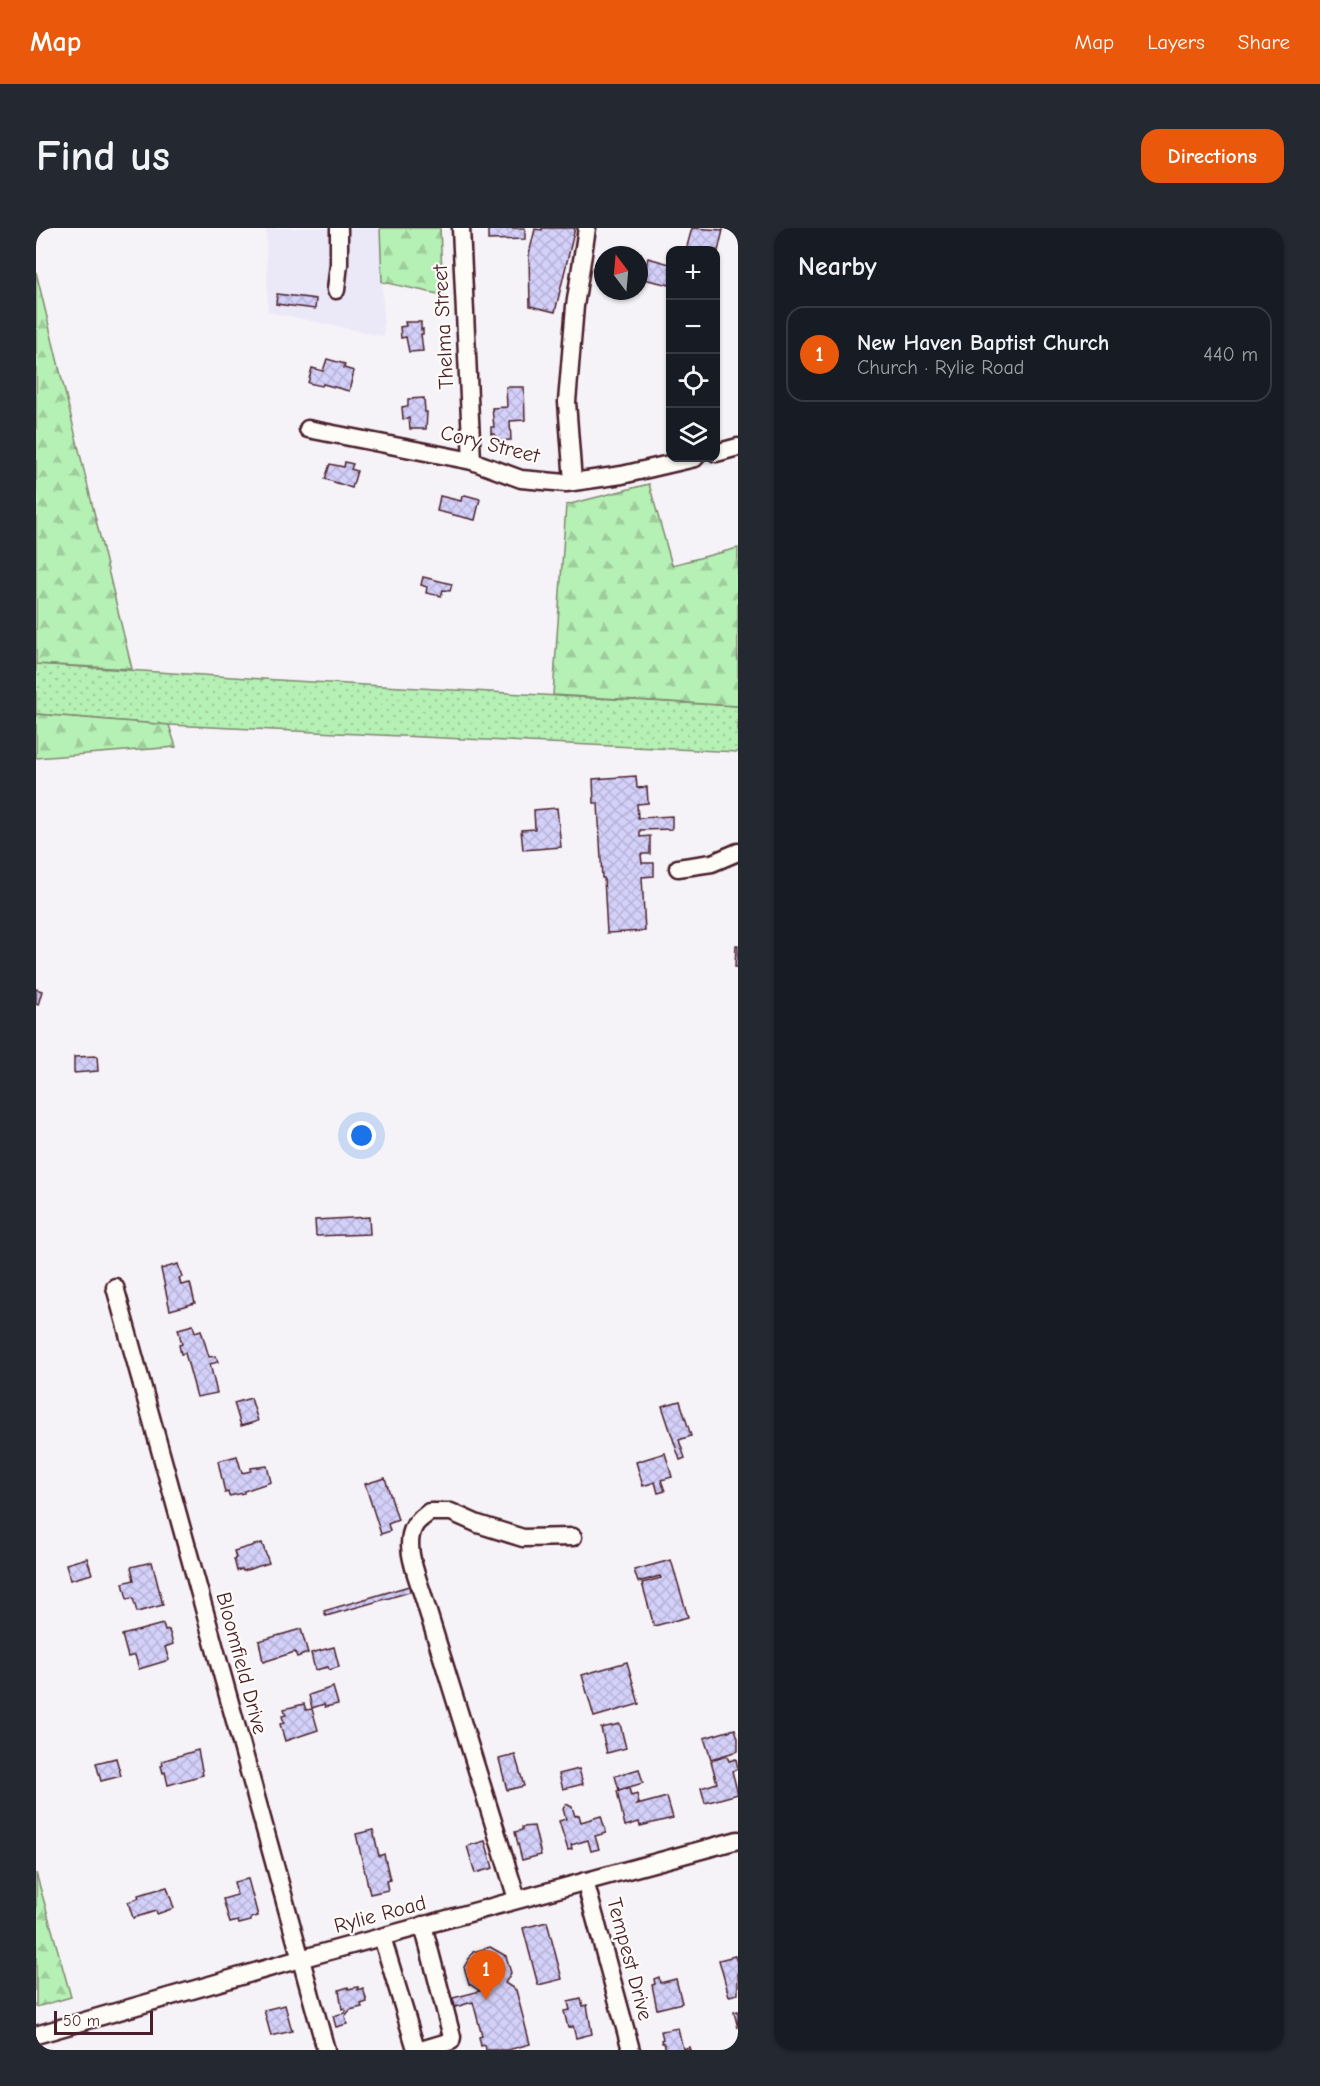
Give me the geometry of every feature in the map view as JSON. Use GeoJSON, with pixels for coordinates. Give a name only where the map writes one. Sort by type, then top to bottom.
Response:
{"type":"FeatureCollection","features":[{"type":"Feature","properties":{"kind":"street"},"geometry":{"type":"LineString","coordinates":[[336,290],[339,228]]}},
{"type":"Feature","properties":{"kind":"street","name":"Thelma Street"},"geometry":{"type":"LineString","coordinates":[[461,228],[472,460]]}},
{"type":"Feature","properties":{"kind":"street"},"geometry":{"type":"LineString","coordinates":[[573,482],[567,402],[575,306],[587,228]]}},
{"type":"Feature","properties":{"kind":"street","name":"Cory Street"},"geometry":{"type":"LineString","coordinates":[[308,429],[472,460],[521,478],[573,482],[622,475],[678,462]]}},
{"type":"Feature","properties":{"kind":"street"},"geometry":{"type":"LineString","coordinates":[[720,452],[738,447]]}},
{"type":"Feature","properties":{"kind":"street"},"geometry":{"type":"LineString","coordinates":[[678,868],[712,863],[738,852]]}},
{"type":"Feature","properties":{"kind":"street","name":"Bloomfield Drive"},"geometry":{"type":"LineString","coordinates":[[116,1287],[326,2050]]}},
{"type":"Feature","properties":{"kind":"street"},"geometry":{"type":"LineString","coordinates":[[518,1899],[424,1599],[411,1551],[411,1538],[415,1525],[429,1512],[451,1512],[478,1524],[523,1538],[573,1537]]}},
{"type":"Feature","properties":{"kind":"street","name":"Rylie Road"},"geometry":{"type":"LineString","coordinates":[[36,2035],[300,1959],[738,1840]]}},
{"type":"Feature","properties":{"kind":"street","name":"Tempest Drive"},"geometry":{"type":"LineString","coordinates":[[585,1881],[631,2050]]}},
{"type":"Feature","properties":{"kind":"street"},"geometry":{"type":"LineString","coordinates":[[382,1937],[420,2050],[451,2041],[452,2037],[423,1925]]}},
{"type":"Feature","properties":{"kind":"shaded area"},"geometry":{"type":"Polygon","coordinates":[[[266,228],[380,228],[384,336],[268,312],[266,228]]]}},
{"type":"Feature","properties":{"kind":"green space"},"geometry":{"type":"Polygon","coordinates":[[[380,228],[440,228],[443,295],[382,282],[380,228]]]}},
{"type":"Feature","properties":{"kind":"green space"},"geometry":{"type":"Polygon","coordinates":[[[36,272],[132,669],[36,664],[36,272]]]}},
{"type":"Feature","properties":{"kind":"green space"},"geometry":{"type":"Polygon","coordinates":[[[649,484],[672,565],[738,548],[738,706],[553,695],[566,505],[649,484]]]}},
{"type":"Feature","properties":{"kind":"green space"},"geometry":{"type":"Polygon","coordinates":[[[36,664],[738,706],[738,752],[169,725],[36,714],[36,664]]]}},
{"type":"Feature","properties":{"kind":"green space"},"geometry":{"type":"Polygon","coordinates":[[[36,714],[169,725],[176,747],[36,758],[36,714]]]}},
{"type":"Feature","properties":{"kind":"green space"},"geometry":{"type":"Polygon","coordinates":[[[36,1873],[71,1997],[36,2007],[36,1873]]]}},
{"type":"Feature","properties":{"kind":"building"},"geometry":{"type":"Polygon","coordinates":[[[488,228],[525,228],[525,239],[488,240],[488,228]]]}},
{"type":"Feature","properties":{"kind":"building"},"geometry":{"type":"Polygon","coordinates":[[[542,228],[575,228],[555,312],[530,306],[529,254],[535,229],[542,230],[542,228]]]}},
{"type":"Feature","properties":{"kind":"building"},"geometry":{"type":"Polygon","coordinates":[[[692,228],[723,230],[719,246],[687,246],[692,228]]]}},
{"type":"Feature","properties":{"kind":"building"},"geometry":{"type":"Polygon","coordinates":[[[648,258],[666,263],[666,284],[648,280],[648,258]]]}},
{"type":"Feature","properties":{"kind":"building"},"geometry":{"type":"Polygon","coordinates":[[[277,294],[316,299],[315,309],[276,304],[277,294]]]}},
{"type":"Feature","properties":{"kind":"building"},"geometry":{"type":"Polygon","coordinates":[[[405,322],[421,322],[423,351],[409,352],[406,337],[401,338],[400,327],[406,326],[405,322]]]}},
{"type":"Feature","properties":{"kind":"building"},"geometry":{"type":"Polygon","coordinates":[[[327,359],[345,364],[344,368],[354,371],[349,391],[323,384],[322,386],[308,383],[312,368],[323,371],[327,359]]]}},
{"type":"Feature","properties":{"kind":"building"},"geometry":{"type":"Polygon","coordinates":[[[506,387],[524,387],[525,420],[510,421],[511,440],[496,441],[495,434],[491,434],[491,427],[494,427],[492,408],[507,407],[506,387]]]}},
{"type":"Feature","properties":{"kind":"building"},"geometry":{"type":"Polygon","coordinates":[[[424,398],[425,412],[427,412],[426,429],[410,429],[409,418],[403,419],[402,407],[408,406],[408,399],[424,398]]]}},
{"type":"Feature","properties":{"kind":"building"},"geometry":{"type":"Polygon","coordinates":[[[345,462],[353,464],[351,469],[357,471],[352,488],[325,479],[330,464],[344,467],[345,462]]]}},
{"type":"Feature","properties":{"kind":"building"},"geometry":{"type":"Polygon","coordinates":[[[440,496],[461,501],[462,496],[480,499],[475,520],[437,511],[440,496]]]}},
{"type":"Feature","properties":{"kind":"building"},"geometry":{"type":"Polygon","coordinates":[[[423,577],[452,584],[450,591],[443,590],[441,596],[426,593],[427,587],[421,585],[423,577]]]}},
{"type":"Feature","properties":{"kind":"building"},"geometry":{"type":"Polygon","coordinates":[[[636,776],[637,788],[647,787],[648,803],[637,804],[638,818],[672,816],[672,829],[640,830],[640,837],[650,836],[650,854],[641,854],[642,863],[654,863],[654,876],[642,877],[645,931],[607,933],[598,803],[594,803],[593,779],[636,776]]]}},
{"type":"Feature","properties":{"kind":"building"},"geometry":{"type":"Polygon","coordinates":[[[557,808],[561,847],[523,850],[521,830],[535,829],[534,810],[557,808]]]}},
{"type":"Feature","properties":{"kind":"building"},"geometry":{"type":"Polygon","coordinates":[[[736,945],[738,945],[738,967],[735,967],[736,945]]]}},
{"type":"Feature","properties":{"kind":"building"},"geometry":{"type":"Polygon","coordinates":[[[36,989],[42,991],[38,1005],[36,1004],[36,989]]]}},
{"type":"Feature","properties":{"kind":"building"},"geometry":{"type":"Polygon","coordinates":[[[97,1056],[98,1071],[74,1073],[74,1057],[97,1056]]]}},
{"type":"Feature","properties":{"kind":"building"},"geometry":{"type":"Polygon","coordinates":[[[369,1217],[370,1234],[316,1236],[315,1220],[369,1217]]]}},
{"type":"Feature","properties":{"kind":"building"},"geometry":{"type":"Polygon","coordinates":[[[178,1264],[182,1277],[179,1278],[181,1285],[190,1283],[195,1303],[170,1310],[161,1269],[178,1264]]]}},
{"type":"Feature","properties":{"kind":"building"},"geometry":{"type":"Polygon","coordinates":[[[193,1325],[195,1332],[201,1330],[209,1357],[216,1356],[218,1362],[210,1364],[217,1393],[197,1397],[185,1353],[181,1354],[179,1345],[182,1344],[178,1329],[193,1325]]]}},
{"type":"Feature","properties":{"kind":"building"},"geometry":{"type":"Polygon","coordinates":[[[251,1398],[258,1421],[241,1426],[234,1403],[251,1398]]]}},
{"type":"Feature","properties":{"kind":"building"},"geometry":{"type":"Polygon","coordinates":[[[680,1401],[691,1436],[679,1440],[685,1458],[680,1460],[662,1406],[680,1401]]]}},
{"type":"Feature","properties":{"kind":"building"},"geometry":{"type":"Polygon","coordinates":[[[665,1453],[672,1477],[661,1480],[665,1491],[658,1493],[655,1482],[643,1486],[636,1462],[665,1453]]]}},
{"type":"Feature","properties":{"kind":"building"},"geometry":{"type":"Polygon","coordinates":[[[237,1456],[242,1473],[251,1471],[251,1468],[267,1466],[271,1482],[244,1491],[244,1493],[229,1496],[228,1492],[225,1493],[218,1461],[237,1456]]]}},
{"type":"Feature","properties":{"kind":"building"},"geometry":{"type":"Polygon","coordinates":[[[385,1478],[398,1520],[388,1524],[390,1531],[381,1534],[365,1484],[385,1478]]]}},
{"type":"Feature","properties":{"kind":"building"},"geometry":{"type":"Polygon","coordinates":[[[262,1543],[269,1563],[237,1571],[234,1551],[262,1543]]]}},
{"type":"Feature","properties":{"kind":"building"},"geometry":{"type":"Polygon","coordinates":[[[87,1558],[92,1574],[70,1580],[66,1564],[87,1558]]]}},
{"type":"Feature","properties":{"kind":"building"},"geometry":{"type":"Polygon","coordinates":[[[671,1560],[688,1617],[654,1626],[642,1583],[661,1578],[660,1576],[638,1582],[634,1570],[671,1560]]]}},
{"type":"Feature","properties":{"kind":"building"},"geometry":{"type":"Polygon","coordinates":[[[152,1562],[163,1605],[137,1612],[133,1598],[127,1599],[123,1583],[134,1580],[131,1567],[152,1562]]]}},
{"type":"Feature","properties":{"kind":"building"},"geometry":{"type":"Polygon","coordinates":[[[409,1586],[410,1592],[326,1616],[324,1611],[409,1586]]]}},
{"type":"Feature","properties":{"kind":"building"},"geometry":{"type":"Polygon","coordinates":[[[163,1624],[165,1631],[169,1630],[173,1644],[165,1647],[169,1660],[139,1669],[135,1655],[128,1657],[122,1635],[163,1624]]]}},
{"type":"Feature","properties":{"kind":"building"},"geometry":{"type":"Polygon","coordinates":[[[301,1629],[308,1653],[297,1657],[295,1652],[263,1662],[259,1641],[301,1629]]]}},
{"type":"Feature","properties":{"kind":"building"},"geometry":{"type":"Polygon","coordinates":[[[334,1647],[339,1667],[315,1670],[311,1653],[334,1647]]]}},
{"type":"Feature","properties":{"kind":"building"},"geometry":{"type":"Polygon","coordinates":[[[627,1662],[639,1704],[594,1717],[582,1675],[627,1662]]]}},
{"type":"Feature","properties":{"kind":"building"},"geometry":{"type":"Polygon","coordinates":[[[333,1687],[338,1704],[325,1707],[324,1704],[312,1708],[309,1695],[333,1687]]]}},
{"type":"Feature","properties":{"kind":"building"},"geometry":{"type":"Polygon","coordinates":[[[304,1704],[306,1710],[312,1709],[318,1730],[285,1741],[280,1724],[284,1723],[282,1716],[286,1715],[284,1709],[304,1704]]]}},
{"type":"Feature","properties":{"kind":"building"},"geometry":{"type":"Polygon","coordinates":[[[620,1724],[626,1748],[607,1753],[601,1728],[620,1724]]]}},
{"type":"Feature","properties":{"kind":"building"},"geometry":{"type":"Polygon","coordinates":[[[735,1729],[738,1751],[711,1759],[704,1738],[735,1729]]]}},
{"type":"Feature","properties":{"kind":"building"},"geometry":{"type":"Polygon","coordinates":[[[198,1750],[203,1775],[168,1785],[161,1766],[162,1761],[198,1750]]]}},
{"type":"Feature","properties":{"kind":"building"},"geometry":{"type":"Polygon","coordinates":[[[515,1755],[524,1786],[507,1790],[499,1759],[515,1755]]]}},
{"type":"Feature","properties":{"kind":"building"},"geometry":{"type":"Polygon","coordinates":[[[727,1756],[729,1761],[736,1759],[738,1769],[732,1771],[738,1794],[705,1803],[701,1788],[717,1783],[711,1761],[727,1756]]]}},
{"type":"Feature","properties":{"kind":"building"},"geometry":{"type":"Polygon","coordinates":[[[116,1758],[121,1776],[101,1781],[96,1763],[116,1758]]]}},
{"type":"Feature","properties":{"kind":"building"},"geometry":{"type":"Polygon","coordinates":[[[579,1769],[583,1784],[563,1789],[559,1774],[579,1769]]]}},
{"type":"Feature","properties":{"kind":"building"},"geometry":{"type":"Polygon","coordinates":[[[639,1769],[643,1783],[619,1790],[615,1776],[639,1769]]]}},
{"type":"Feature","properties":{"kind":"building"},"geometry":{"type":"Polygon","coordinates":[[[629,1788],[631,1796],[637,1794],[639,1803],[637,1805],[667,1797],[673,1818],[640,1826],[639,1822],[625,1826],[617,1791],[629,1788]]]}},
{"type":"Feature","properties":{"kind":"building"},"geometry":{"type":"Polygon","coordinates":[[[566,1804],[572,1807],[575,1816],[579,1815],[581,1822],[601,1816],[606,1833],[595,1836],[599,1849],[591,1851],[588,1840],[571,1845],[572,1849],[568,1850],[559,1821],[566,1819],[563,1809],[566,1804]]]}},
{"type":"Feature","properties":{"kind":"building"},"geometry":{"type":"Polygon","coordinates":[[[534,1826],[541,1855],[522,1860],[515,1832],[522,1830],[522,1827],[534,1826]]]}},
{"type":"Feature","properties":{"kind":"building"},"geometry":{"type":"Polygon","coordinates":[[[373,1830],[379,1856],[384,1854],[390,1880],[386,1881],[388,1890],[370,1894],[356,1834],[373,1830]]]}},
{"type":"Feature","properties":{"kind":"building"},"geometry":{"type":"Polygon","coordinates":[[[485,1841],[493,1868],[475,1873],[467,1846],[485,1841]]]}},
{"type":"Feature","properties":{"kind":"building"},"geometry":{"type":"Polygon","coordinates":[[[248,1879],[258,1916],[251,1918],[251,1921],[239,1924],[238,1921],[230,1923],[223,1899],[237,1895],[234,1882],[248,1879]]]}},
{"type":"Feature","properties":{"kind":"building"},"geometry":{"type":"Polygon","coordinates":[[[167,1887],[174,1908],[157,1914],[156,1911],[133,1918],[128,1902],[139,1898],[138,1895],[167,1887]]]}},
{"type":"Feature","properties":{"kind":"building"},"geometry":{"type":"Polygon","coordinates":[[[547,1922],[562,1979],[538,1985],[523,1928],[547,1922]]]}},
{"type":"Feature","properties":{"kind":"building"},"geometry":{"type":"Polygon","coordinates":[[[490,1947],[506,1956],[511,1973],[505,1983],[516,1990],[530,2044],[508,2050],[486,2050],[485,2045],[481,2046],[479,2037],[482,2036],[473,2002],[455,2007],[453,1998],[480,1991],[469,1984],[464,1967],[473,1952],[490,1947]]]}},
{"type":"Feature","properties":{"kind":"building"},"geometry":{"type":"Polygon","coordinates":[[[735,1956],[738,1965],[738,1994],[729,1996],[719,1960],[735,1956]]]}},
{"type":"Feature","properties":{"kind":"building"},"geometry":{"type":"Polygon","coordinates":[[[659,1977],[660,1983],[676,1979],[682,2003],[657,2009],[652,1985],[655,1984],[654,1979],[659,1977]]]}},
{"type":"Feature","properties":{"kind":"building"},"geometry":{"type":"Polygon","coordinates":[[[348,1987],[348,1989],[358,1987],[358,1990],[363,1988],[367,2002],[361,2004],[362,2007],[350,2010],[345,2016],[347,2024],[336,2027],[333,2016],[346,2011],[345,2008],[342,2009],[339,1990],[348,1987]]]}},
{"type":"Feature","properties":{"kind":"building"},"geometry":{"type":"Polygon","coordinates":[[[581,1999],[583,2006],[587,2005],[592,2034],[576,2038],[573,2026],[568,2028],[564,2011],[570,2010],[568,2002],[581,1999]]]}},
{"type":"Feature","properties":{"kind":"building"},"geometry":{"type":"Polygon","coordinates":[[[285,2005],[292,2031],[271,2036],[264,2010],[285,2005]]]}},
{"type":"Feature","properties":{"kind":"building"},"geometry":{"type":"Polygon","coordinates":[[[738,2011],[738,2028],[734,2012],[738,2011]]]}},
{"type":"Feature","properties":{"kind":"building"},"geometry":{"type":"Polygon","coordinates":[[[678,2028],[683,2049],[689,2047],[690,2050],[666,2050],[661,2040],[663,2039],[661,2031],[678,2028]]]}},
{"type":"Feature","properties":{"kind":"place","name":"New Haven Baptist Church"},"geometry":{"type":"Point","coordinates":[486,2000]}}]}
